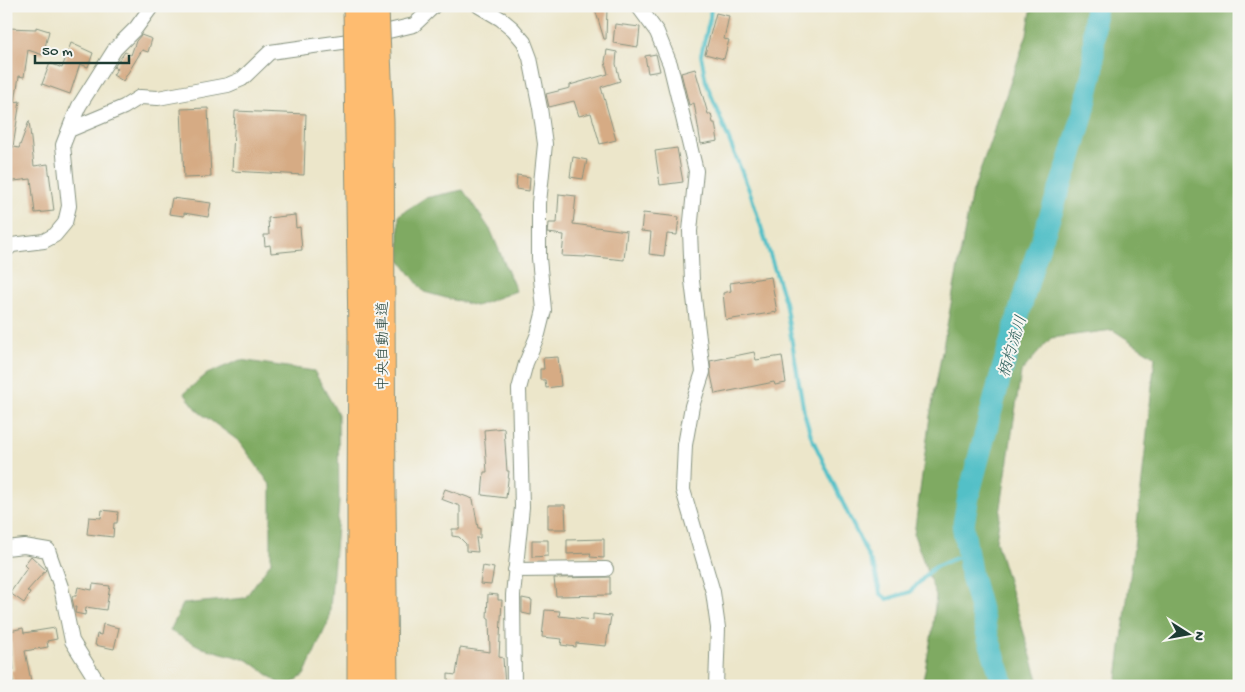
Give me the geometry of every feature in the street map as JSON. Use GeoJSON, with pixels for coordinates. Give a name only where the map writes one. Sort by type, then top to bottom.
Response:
{"type":"FeatureCollection","features":[{"type":"Feature","properties":{"kind":"highway","name":"中央自動車道"},"geometry":{"type":"LineString","coordinates":[[360,686],[372,501],[381,120],[366,7]]}},
{"type":"Feature","properties":{"kind":"highway","name":"中央自動車道"},"geometry":{"type":"LineString","coordinates":[[372,501],[385,686]]}},
{"type":"Feature","properties":{"kind":"street"},"geometry":{"type":"LineString","coordinates":[[6,250],[12,245],[44,241],[55,235],[65,224],[69,206],[63,145],[79,106],[115,49],[136,28],[152,6]]}},
{"type":"Feature","properties":{"kind":"street"},"geometry":{"type":"LineString","coordinates":[[69,130],[124,107],[140,97],[158,98],[228,85],[242,79],[270,52],[342,42],[414,25],[434,6]]}},
{"type":"Feature","properties":{"kind":"street"},"geometry":{"type":"LineString","coordinates":[[479,6],[513,28],[524,42],[530,58],[545,144],[539,203],[539,258],[544,310],[538,334],[526,363],[519,389],[518,414],[522,507],[513,595],[514,686]]}},
{"type":"Feature","properties":{"kind":"street"},"geometry":{"type":"LineString","coordinates":[[638,6],[657,32],[670,64],[696,171],[690,231],[692,281],[703,372],[692,406],[685,445],[683,490],[713,592],[718,628],[716,686]]}},
{"type":"Feature","properties":{"kind":"street"},"geometry":{"type":"LineString","coordinates":[[6,548],[24,546],[48,550],[61,587],[72,641],[100,686]]}},
{"type":"Feature","properties":{"kind":"street"},"geometry":{"type":"LineString","coordinates":[[515,570],[606,569]]}},
{"type":"Feature","properties":{"kind":"green space"},"geometry":{"type":"Polygon","coordinates":[[[1032,6],[1239,6],[1239,686],[1116,686],[1140,500],[1155,357],[1113,330],[1051,338],[1021,372],[996,541],[1040,686],[922,686],[932,633],[936,596],[914,535],[930,416],[971,197],[1027,34],[1032,6]]]}},
{"type":"Feature","properties":{"kind":"green space"},"geometry":{"type":"Polygon","coordinates":[[[463,190],[491,231],[516,291],[476,306],[424,292],[399,259],[399,215],[425,198],[463,190]]]}},
{"type":"Feature","properties":{"kind":"green space"},"geometry":{"type":"Polygon","coordinates":[[[240,360],[314,371],[338,414],[339,503],[329,620],[304,675],[288,686],[283,686],[248,660],[203,648],[170,631],[183,604],[245,598],[271,562],[271,486],[240,442],[199,412],[184,393],[207,374],[240,360]]]}},
{"type":"Feature","properties":{"kind":"building"},"geometry":{"type":"Polygon","coordinates":[[[607,8],[606,39],[604,39],[595,9],[607,8]]]}},
{"type":"Feature","properties":{"kind":"building"},"geometry":{"type":"Polygon","coordinates":[[[716,13],[729,16],[724,39],[729,40],[724,59],[705,54],[716,13]]]}},
{"type":"Feature","properties":{"kind":"building"},"geometry":{"type":"Polygon","coordinates":[[[615,24],[640,27],[638,47],[613,43],[615,24]]]}},
{"type":"Feature","properties":{"kind":"building"},"geometry":{"type":"Polygon","coordinates":[[[36,27],[49,31],[43,55],[28,50],[24,77],[19,76],[15,102],[20,101],[13,147],[19,148],[29,121],[34,166],[48,164],[54,211],[35,213],[31,179],[6,182],[6,28],[36,29],[36,27]]]}},
{"type":"Feature","properties":{"kind":"building"},"geometry":{"type":"Polygon","coordinates":[[[141,35],[152,39],[148,52],[142,50],[123,81],[113,75],[117,69],[114,67],[125,52],[131,55],[136,41],[141,35]]]}},
{"type":"Feature","properties":{"kind":"building"},"geometry":{"type":"Polygon","coordinates":[[[71,43],[93,53],[88,67],[80,64],[70,94],[42,84],[50,63],[62,68],[71,43]]]}},
{"type":"Feature","properties":{"kind":"building"},"geometry":{"type":"Polygon","coordinates":[[[607,50],[617,52],[616,64],[620,81],[601,87],[616,140],[600,144],[591,113],[579,116],[574,101],[549,107],[546,94],[570,88],[570,85],[608,74],[605,62],[607,50]]]}},
{"type":"Feature","properties":{"kind":"building"},"geometry":{"type":"Polygon","coordinates":[[[656,54],[660,71],[648,73],[645,56],[656,54]]]}},
{"type":"Feature","properties":{"kind":"building"},"geometry":{"type":"Polygon","coordinates":[[[695,69],[708,114],[711,114],[713,123],[715,123],[718,141],[701,144],[694,103],[689,105],[681,73],[695,69]]]}},
{"type":"Feature","properties":{"kind":"building"},"geometry":{"type":"Polygon","coordinates":[[[208,108],[211,177],[184,178],[181,109],[208,108]]]}},
{"type":"Feature","properties":{"kind":"building"},"geometry":{"type":"Polygon","coordinates":[[[235,111],[306,114],[304,175],[232,171],[235,111]]]}},
{"type":"Feature","properties":{"kind":"building"},"geometry":{"type":"Polygon","coordinates":[[[677,148],[683,182],[660,185],[655,151],[677,148]]]}},
{"type":"Feature","properties":{"kind":"building"},"geometry":{"type":"Polygon","coordinates":[[[573,157],[587,160],[583,179],[570,177],[573,157]]]}},
{"type":"Feature","properties":{"kind":"building"},"geometry":{"type":"Polygon","coordinates":[[[517,175],[530,177],[529,191],[516,189],[517,175]]]}},
{"type":"Feature","properties":{"kind":"building"},"geometry":{"type":"Polygon","coordinates":[[[559,194],[576,196],[573,224],[627,231],[624,260],[586,256],[562,256],[564,235],[548,233],[549,223],[557,223],[559,194]]]}},
{"type":"Feature","properties":{"kind":"building"},"geometry":{"type":"Polygon","coordinates":[[[172,198],[211,203],[208,217],[184,213],[184,216],[169,214],[172,198]]]}},
{"type":"Feature","properties":{"kind":"building"},"geometry":{"type":"Polygon","coordinates":[[[643,213],[679,217],[677,235],[667,234],[664,256],[649,254],[651,232],[641,231],[643,213]]]}},
{"type":"Feature","properties":{"kind":"building"},"geometry":{"type":"Polygon","coordinates":[[[295,215],[296,228],[300,227],[302,250],[271,253],[270,245],[265,246],[264,235],[269,235],[268,218],[295,215]]]}},
{"type":"Feature","properties":{"kind":"building"},"geometry":{"type":"Polygon","coordinates":[[[771,277],[777,312],[726,320],[723,293],[731,291],[730,283],[771,277]]]}},
{"type":"Feature","properties":{"kind":"building"},"geometry":{"type":"Polygon","coordinates":[[[754,352],[756,360],[782,356],[786,383],[775,385],[774,382],[715,394],[710,361],[754,352]]]}},
{"type":"Feature","properties":{"kind":"building"},"geometry":{"type":"Polygon","coordinates":[[[558,357],[561,386],[546,388],[545,380],[540,380],[540,369],[544,369],[543,358],[558,357]]]}},
{"type":"Feature","properties":{"kind":"building"},"geometry":{"type":"Polygon","coordinates":[[[504,428],[507,471],[509,471],[506,498],[482,495],[484,472],[487,472],[484,430],[504,428]]]}},
{"type":"Feature","properties":{"kind":"building"},"geometry":{"type":"Polygon","coordinates":[[[445,489],[473,499],[478,528],[480,528],[480,538],[476,538],[478,552],[466,551],[466,544],[459,537],[452,536],[452,529],[460,529],[460,506],[441,499],[445,489]]]}},
{"type":"Feature","properties":{"kind":"building"},"geometry":{"type":"Polygon","coordinates":[[[548,505],[565,505],[566,529],[548,529],[548,505]]]}},
{"type":"Feature","properties":{"kind":"building"},"geometry":{"type":"Polygon","coordinates":[[[102,510],[118,512],[117,523],[114,523],[113,537],[87,534],[89,517],[101,518],[102,510]]]}},
{"type":"Feature","properties":{"kind":"building"},"geometry":{"type":"Polygon","coordinates":[[[604,539],[604,558],[590,557],[591,553],[567,554],[567,540],[604,539]]]}},
{"type":"Feature","properties":{"kind":"building"},"geometry":{"type":"Polygon","coordinates":[[[532,540],[548,540],[548,556],[532,557],[532,540]]]}},
{"type":"Feature","properties":{"kind":"building"},"geometry":{"type":"Polygon","coordinates":[[[31,556],[46,570],[27,591],[30,593],[24,603],[10,593],[27,568],[24,565],[31,556]]]}},
{"type":"Feature","properties":{"kind":"building"},"geometry":{"type":"Polygon","coordinates":[[[483,566],[494,568],[491,585],[480,584],[483,566]]]}},
{"type":"Feature","properties":{"kind":"building"},"geometry":{"type":"Polygon","coordinates":[[[610,577],[610,595],[556,596],[554,578],[610,577]]]}},
{"type":"Feature","properties":{"kind":"building"},"geometry":{"type":"Polygon","coordinates":[[[93,584],[110,586],[106,610],[86,607],[85,615],[75,613],[76,607],[74,607],[72,598],[76,596],[78,587],[92,590],[93,584]]]}},
{"type":"Feature","properties":{"kind":"building"},"geometry":{"type":"Polygon","coordinates":[[[488,594],[498,595],[498,600],[502,600],[499,657],[503,658],[505,686],[448,686],[448,674],[456,675],[460,648],[490,652],[489,618],[487,618],[488,594]]]}},
{"type":"Feature","properties":{"kind":"building"},"geometry":{"type":"Polygon","coordinates":[[[522,598],[532,600],[531,615],[522,613],[522,598]]]}},
{"type":"Feature","properties":{"kind":"building"},"geometry":{"type":"Polygon","coordinates":[[[545,610],[560,611],[559,616],[593,620],[593,614],[611,616],[606,646],[576,643],[576,647],[561,645],[562,639],[542,637],[545,610]]]}},
{"type":"Feature","properties":{"kind":"building"},"geometry":{"type":"Polygon","coordinates":[[[103,624],[119,628],[114,649],[95,645],[97,634],[101,635],[103,624]]]}},
{"type":"Feature","properties":{"kind":"building"},"geometry":{"type":"Polygon","coordinates":[[[23,628],[24,633],[55,628],[57,639],[47,641],[48,647],[25,651],[32,686],[14,686],[11,671],[14,670],[10,631],[23,628]]]}},
{"type":"Feature","properties":{"kind":"waterway"},"geometry":{"type":"LineString","coordinates":[[711,6],[701,55],[706,82],[751,195],[785,302],[804,412],[811,436],[875,571],[880,593],[887,599],[910,592],[933,568],[967,553]]}},
{"type":"Feature","properties":{"kind":"waterway","name":"柄杓流川"},"geometry":{"type":"LineString","coordinates":[[1004,686],[971,574],[963,527],[969,494],[1002,371],[1034,262],[1070,159],[1082,118],[1093,70],[1095,6]]}}]}
